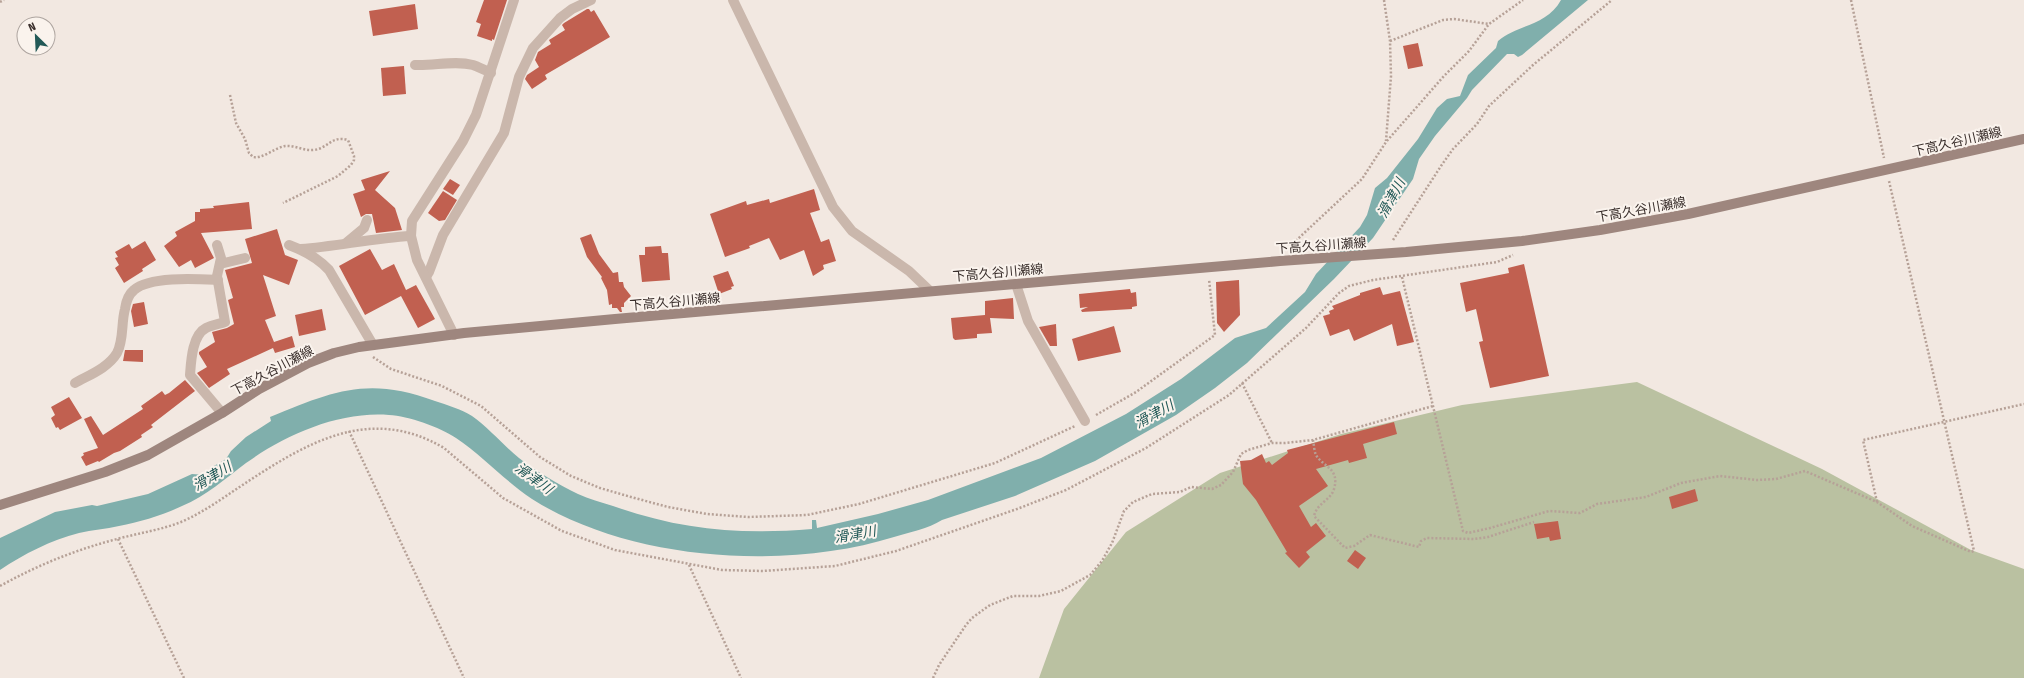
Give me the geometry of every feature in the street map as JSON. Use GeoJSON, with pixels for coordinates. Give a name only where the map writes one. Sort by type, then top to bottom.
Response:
{"type":"FeatureCollection","features":[{"type":"Feature","properties":{"kind":"main road","name":"下高久谷川瀬線"},"geometry":{"type":"LineString","coordinates":[[0,505],[105,472],[148,454],[222,413],[259,389],[308,362],[334,353],[373,345],[454,335],[930,291],[1522,241],[1600,230],[1688,214],[1887,171],[2024,139]]}},
{"type":"Feature","properties":{"kind":"street"},"geometry":{"type":"LineString","coordinates":[[454,335],[417,260],[411,236],[412,221],[463,141],[476,115],[514,0]]}},
{"type":"Feature","properties":{"kind":"street"},"geometry":{"type":"LineString","coordinates":[[426,277],[443,235],[504,133],[519,77],[533,48],[560,18],[591,0]]}},
{"type":"Feature","properties":{"kind":"street"},"geometry":{"type":"LineString","coordinates":[[732,0],[833,207],[852,231],[909,272],[930,291]]}},
{"type":"Feature","properties":{"kind":"street"},"geometry":{"type":"LineString","coordinates":[[415,65],[428,66],[459,63],[474,65],[491,73]]}},
{"type":"Feature","properties":{"kind":"street"},"geometry":{"type":"LineString","coordinates":[[345,245],[349,239],[357,235],[364,228],[368,220]]}},
{"type":"Feature","properties":{"kind":"street"},"geometry":{"type":"LineString","coordinates":[[301,249],[411,236]]}},
{"type":"Feature","properties":{"kind":"street"},"geometry":{"type":"LineString","coordinates":[[218,245],[221,258],[218,280],[225,322],[206,328],[201,332],[192,357],[190,375],[222,413]]}},
{"type":"Feature","properties":{"kind":"street"},"geometry":{"type":"LineString","coordinates":[[289,245],[301,249],[321,261],[329,270],[373,345]]}},
{"type":"Feature","properties":{"kind":"street"},"geometry":{"type":"LineString","coordinates":[[220,264],[245,258]]}},
{"type":"Feature","properties":{"kind":"street"},"geometry":{"type":"LineString","coordinates":[[75,383],[101,369],[110,362],[116,354],[121,344],[125,308],[129,297],[134,290],[143,285],[157,282],[218,280]]}},
{"type":"Feature","properties":{"kind":"street"},"geometry":{"type":"LineString","coordinates":[[1016,284],[1028,321],[1085,421]]}},
{"type":"Feature","properties":{"kind":"path"},"geometry":{"type":"LineString","coordinates":[[0,2],[4,0]]}},
{"type":"Feature","properties":{"kind":"path"},"geometry":{"type":"LineString","coordinates":[[1384,0],[1390,41],[1391,76],[1386,142]]}},
{"type":"Feature","properties":{"kind":"path"},"geometry":{"type":"LineString","coordinates":[[1284,261],[1289,247],[1362,179],[1386,142],[1444,76],[1469,51],[1489,24],[1523,0]]}},
{"type":"Feature","properties":{"kind":"path"},"geometry":{"type":"LineString","coordinates":[[1381,254],[1397,236],[1453,149],[1477,124],[1489,106],[1533,65],[1612,0]]}},
{"type":"Feature","properties":{"kind":"path"},"geometry":{"type":"LineString","coordinates":[[1402,276],[1461,528],[1463,531],[1468,533],[1490,528],[1549,511],[1580,513],[1597,504],[1646,497],[1681,483],[1720,476],[1757,480],[1776,479],[1805,472],[1877,502],[1912,526],[1971,552],[1974,551],[1887,171],[1851,0]]}},
{"type":"Feature","properties":{"kind":"path"},"geometry":{"type":"LineString","coordinates":[[1390,41],[1443,20],[1454,19],[1489,24]]}},
{"type":"Feature","properties":{"kind":"path"},"geometry":{"type":"LineString","coordinates":[[230,95],[236,123],[245,139],[249,153],[253,157],[260,157],[275,149],[286,146],[312,151],[335,139],[348,140],[351,144],[354,160],[346,171],[283,203]]}},
{"type":"Feature","properties":{"kind":"path"},"geometry":{"type":"LineString","coordinates":[[0,586],[58,556],[182,522],[204,511],[286,457],[312,444],[349,431],[382,428],[434,442],[444,448],[503,498],[562,531],[615,550],[722,570],[763,571],[835,566],[896,551],[1018,509],[1066,490],[1146,448],[1229,395],[1306,328],[1339,293],[1349,286],[1373,280],[1497,262],[1516,254],[1522,241]]}},
{"type":"Feature","properties":{"kind":"path"},"geometry":{"type":"LineString","coordinates":[[373,345],[371,355],[376,361],[406,376],[442,386],[463,396],[493,416],[540,457],[571,476],[600,488],[668,507],[707,514],[748,517],[807,515],[859,504],[995,463],[1085,421],[1136,392],[1215,335],[1207,268]]}},
{"type":"Feature","properties":{"kind":"path"},"geometry":{"type":"LineString","coordinates":[[1242,384],[1272,443]]}},
{"type":"Feature","properties":{"kind":"path"},"geometry":{"type":"LineString","coordinates":[[1877,502],[1863,440],[2024,404]]}},
{"type":"Feature","properties":{"kind":"path"},"geometry":{"type":"LineString","coordinates":[[933,678],[939,665],[966,625],[972,618],[990,605],[1013,596],[1039,596],[1062,591],[1090,575],[1102,560],[1112,543],[1124,511],[1133,502],[1152,494],[1174,493],[1194,487],[1212,489],[1221,485],[1233,472],[1242,454],[1248,450],[1272,443],[1313,440],[1433,406]]}},
{"type":"Feature","properties":{"kind":"path"},"geometry":{"type":"LineString","coordinates":[[349,431],[464,678]]}},
{"type":"Feature","properties":{"kind":"path"},"geometry":{"type":"LineString","coordinates":[[1313,440],[1316,455],[1332,470],[1335,485],[1331,495],[1319,505],[1314,516],[1345,548],[1354,546],[1370,535],[1419,547],[1421,541],[1427,538],[1474,539],[1534,522]]}},
{"type":"Feature","properties":{"kind":"path"},"geometry":{"type":"LineString","coordinates":[[118,539],[184,678]]}},
{"type":"Feature","properties":{"kind":"path"},"geometry":{"type":"LineString","coordinates":[[689,564],[741,678]]}},
{"type":"Feature","properties":{"kind":"green space"},"geometry":{"type":"Polygon","coordinates":[[[1637,382],[1822,469],[1971,550],[2024,569],[2024,678],[1039,678],[1064,609],[1126,532],[1220,473],[1341,434],[1462,405],[1637,382]]]}},
{"type":"Feature","properties":{"kind":"water","name":"滑津川"},"geometry":{"type":"Polygon","coordinates":[[[1561,0],[1588,0],[1522,55],[1518,57],[1514,54],[1507,54],[1472,90],[1435,136],[1419,159],[1413,179],[1373,238],[1334,279],[1247,363],[1215,388],[1176,415],[1095,461],[1015,496],[942,520],[919,530],[851,548],[805,554],[757,556],[709,554],[661,547],[615,536],[571,520],[522,492],[466,445],[449,434],[433,426],[405,417],[370,415],[332,421],[295,434],[261,453],[216,486],[191,502],[159,515],[135,522],[79,533],[58,539],[28,553],[0,570],[0,538],[55,512],[92,505],[97,506],[148,494],[192,474],[206,475],[214,466],[226,459],[231,451],[246,437],[271,421],[270,417],[332,394],[370,388],[390,389],[411,393],[463,411],[472,416],[490,431],[519,458],[540,473],[563,486],[591,499],[663,521],[711,529],[735,531],[786,531],[812,529],[812,520],[816,520],[817,528],[878,514],[928,500],[1041,458],[1126,414],[1181,379],[1235,338],[1266,328],[1305,292],[1316,274],[1360,227],[1367,215],[1375,188],[1387,178],[1418,139],[1437,108],[1447,99],[1460,96],[1468,75],[1496,48],[1498,41],[1506,35],[1548,15],[1555,9],[1561,0]]]}},
{"type":"Feature","properties":{"kind":"building"},"geometry":{"type":"Polygon","coordinates":[[[484,0],[507,0],[494,40],[492,39],[492,41],[477,36],[481,24],[476,22],[484,0]]]}},
{"type":"Feature","properties":{"kind":"building"},"geometry":{"type":"Polygon","coordinates":[[[415,4],[418,29],[373,36],[369,11],[415,4]]]}},
{"type":"Feature","properties":{"kind":"building"},"geometry":{"type":"Polygon","coordinates":[[[587,9],[591,12],[594,10],[610,37],[545,75],[547,79],[532,89],[525,79],[527,75],[539,67],[535,60],[538,52],[551,44],[549,40],[565,30],[562,25],[564,23],[587,9]]]}},
{"type":"Feature","properties":{"kind":"building"},"geometry":{"type":"Polygon","coordinates":[[[1418,43],[1423,66],[1408,69],[1403,46],[1418,43]]]}},
{"type":"Feature","properties":{"kind":"building"},"geometry":{"type":"Polygon","coordinates":[[[404,66],[406,94],[383,96],[381,68],[404,66]]]}},
{"type":"Feature","properties":{"kind":"building"},"geometry":{"type":"Polygon","coordinates":[[[390,171],[375,190],[395,208],[402,230],[376,233],[372,214],[366,214],[361,217],[353,194],[365,190],[361,180],[390,171]]]}},
{"type":"Feature","properties":{"kind":"building"},"geometry":{"type":"Polygon","coordinates":[[[450,179],[460,185],[453,195],[443,189],[450,179]]]}},
{"type":"Feature","properties":{"kind":"building"},"geometry":{"type":"Polygon","coordinates":[[[814,189],[820,210],[810,213],[821,242],[829,239],[836,261],[823,265],[824,269],[813,276],[804,250],[780,260],[769,238],[749,246],[750,248],[725,257],[710,214],[746,201],[747,205],[769,199],[770,203],[814,189]]]}},
{"type":"Feature","properties":{"kind":"building"},"geometry":{"type":"Polygon","coordinates":[[[443,191],[457,200],[445,220],[439,221],[428,213],[443,191]]]}},
{"type":"Feature","properties":{"kind":"building"},"geometry":{"type":"Polygon","coordinates":[[[249,202],[252,229],[201,233],[214,258],[195,268],[191,260],[179,267],[164,246],[177,236],[175,232],[195,221],[195,212],[200,212],[200,209],[249,202]]]}},
{"type":"Feature","properties":{"kind":"building"},"geometry":{"type":"Polygon","coordinates":[[[277,229],[285,255],[298,260],[289,285],[263,275],[276,316],[265,320],[274,342],[292,336],[295,347],[275,353],[273,348],[227,369],[230,374],[209,388],[197,373],[207,367],[199,352],[215,342],[212,332],[227,328],[234,324],[228,300],[233,298],[225,270],[252,263],[245,239],[277,229]]]}},
{"type":"Feature","properties":{"kind":"building"},"geometry":{"type":"Polygon","coordinates":[[[591,234],[599,254],[613,273],[618,272],[619,282],[623,282],[624,287],[631,296],[624,303],[624,307],[621,307],[622,312],[620,312],[617,308],[612,308],[612,304],[609,305],[607,290],[601,278],[602,277],[587,257],[580,238],[591,234]]]}},
{"type":"Feature","properties":{"kind":"building"},"geometry":{"type":"Polygon","coordinates":[[[145,241],[156,260],[142,269],[143,271],[124,283],[115,268],[119,265],[115,258],[118,257],[115,252],[129,244],[132,249],[145,241]]]}},
{"type":"Feature","properties":{"kind":"building"},"geometry":{"type":"Polygon","coordinates":[[[661,246],[662,253],[668,253],[670,280],[642,282],[639,255],[645,255],[645,247],[661,246]]]}},
{"type":"Feature","properties":{"kind":"building"},"geometry":{"type":"Polygon","coordinates":[[[370,249],[382,270],[394,264],[406,290],[416,285],[435,319],[418,328],[401,296],[365,315],[339,266],[370,249]]]}},
{"type":"Feature","properties":{"kind":"building"},"geometry":{"type":"Polygon","coordinates":[[[1524,264],[1549,376],[1490,388],[1479,342],[1483,341],[1476,309],[1466,312],[1460,283],[1509,273],[1508,268],[1524,264]]]}},
{"type":"Feature","properties":{"kind":"building"},"geometry":{"type":"Polygon","coordinates":[[[728,271],[734,286],[731,287],[732,289],[719,294],[713,276],[728,271]]]}},
{"type":"Feature","properties":{"kind":"building"},"geometry":{"type":"Polygon","coordinates":[[[1239,280],[1240,315],[1224,332],[1217,323],[1216,282],[1239,280]]]}},
{"type":"Feature","properties":{"kind":"building"},"geometry":{"type":"Polygon","coordinates":[[[1380,287],[1383,295],[1400,291],[1414,342],[1397,346],[1392,324],[1354,341],[1349,329],[1330,336],[1323,316],[1330,314],[1329,311],[1334,309],[1332,306],[1360,295],[1360,293],[1380,287]]]}},
{"type":"Feature","properties":{"kind":"building"},"geometry":{"type":"Polygon","coordinates":[[[1130,289],[1131,293],[1136,292],[1137,306],[1132,307],[1132,309],[1082,312],[1081,310],[1088,307],[1080,308],[1079,294],[1130,289]]]}},
{"type":"Feature","properties":{"kind":"building"},"geometry":{"type":"Polygon","coordinates":[[[1013,298],[1014,319],[990,318],[992,333],[977,334],[977,338],[955,340],[953,338],[951,318],[985,315],[985,301],[1013,298]]]}},
{"type":"Feature","properties":{"kind":"building"},"geometry":{"type":"Polygon","coordinates":[[[144,302],[148,324],[134,327],[131,311],[133,304],[144,302]]]}},
{"type":"Feature","properties":{"kind":"building"},"geometry":{"type":"Polygon","coordinates":[[[322,309],[326,330],[299,336],[295,315],[322,309]]]}},
{"type":"Feature","properties":{"kind":"building"},"geometry":{"type":"Polygon","coordinates":[[[1056,324],[1057,346],[1050,346],[1039,327],[1056,324]]]}},
{"type":"Feature","properties":{"kind":"building"},"geometry":{"type":"Polygon","coordinates":[[[1114,326],[1121,352],[1078,361],[1072,339],[1114,326]]]}},
{"type":"Feature","properties":{"kind":"building"},"geometry":{"type":"Polygon","coordinates":[[[125,350],[143,350],[143,362],[123,361],[125,350]]]}},
{"type":"Feature","properties":{"kind":"building"},"geometry":{"type":"Polygon","coordinates":[[[185,380],[195,391],[151,425],[153,427],[141,435],[142,437],[99,462],[98,461],[86,466],[81,457],[84,455],[83,453],[98,448],[84,419],[91,416],[103,435],[143,409],[141,406],[162,391],[165,395],[185,380]]]}},
{"type":"Feature","properties":{"kind":"building"},"geometry":{"type":"Polygon","coordinates":[[[69,397],[82,418],[60,430],[58,427],[56,428],[51,418],[55,415],[51,407],[69,397]]]}},
{"type":"Feature","properties":{"kind":"building"},"geometry":{"type":"Polygon","coordinates":[[[1394,422],[1397,434],[1363,444],[1367,458],[1349,463],[1348,460],[1316,469],[1328,486],[1299,506],[1311,527],[1316,523],[1326,536],[1306,552],[1310,557],[1299,568],[1285,553],[1287,552],[1256,500],[1243,484],[1240,461],[1251,460],[1262,454],[1266,463],[1269,461],[1272,465],[1288,453],[1287,450],[1394,422]]]}},
{"type":"Feature","properties":{"kind":"building"},"geometry":{"type":"Polygon","coordinates":[[[1695,489],[1698,501],[1672,509],[1669,497],[1695,489]]]}},
{"type":"Feature","properties":{"kind":"building"},"geometry":{"type":"Polygon","coordinates":[[[1558,521],[1561,539],[1550,541],[1549,537],[1537,539],[1534,524],[1558,521]]]}},
{"type":"Feature","properties":{"kind":"building"},"geometry":{"type":"Polygon","coordinates":[[[1355,550],[1366,558],[1358,569],[1347,561],[1355,550]]]}}]}
